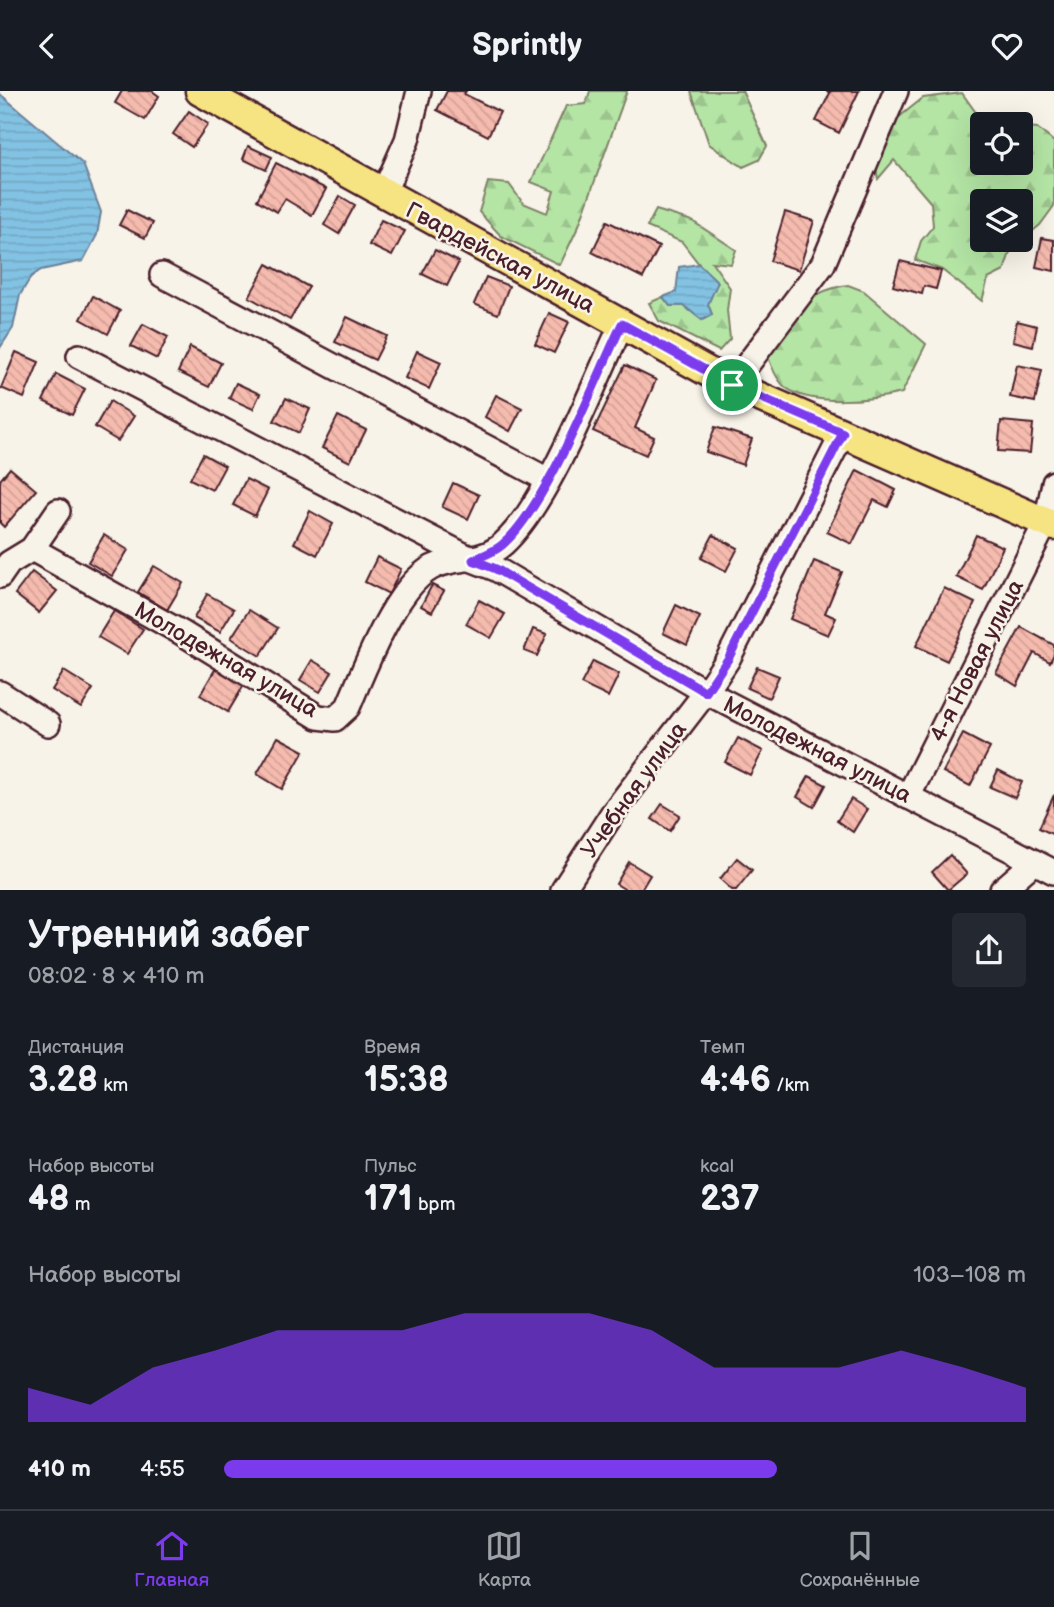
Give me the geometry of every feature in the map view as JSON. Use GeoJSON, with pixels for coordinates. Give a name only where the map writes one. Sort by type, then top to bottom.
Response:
{"type":"FeatureCollection","features":[{"type":"Feature","properties":{"kind":"main road","name":"Гвардейская улица"},"geometry":{"type":"LineString","coordinates":[[200,91],[732,385],[1050,524]]}},
{"type":"Feature","properties":{"kind":"street"},"geometry":{"type":"LineString","coordinates":[[383,194],[407,140],[419,91]]}},
{"type":"Feature","properties":{"kind":"street"},"geometry":{"type":"LineString","coordinates":[[732,385],[823,264],[896,91]]}},
{"type":"Feature","properties":{"kind":"street"},"geometry":{"type":"LineString","coordinates":[[162,275],[548,480]]}},
{"type":"Feature","properties":{"kind":"street","name":"Молодежная улица"},"geometry":{"type":"LineString","coordinates":[[32,549],[182,633],[318,717],[335,719],[348,707],[397,605],[419,575],[438,565],[473,560],[501,546],[519,526],[548,480],[622,324]]}},
{"type":"Feature","properties":{"kind":"street","name":"Молодежная улица"},"geometry":{"type":"LineString","coordinates":[[79,356],[473,560],[496,569],[706,692],[1044,867]]}},
{"type":"Feature","properties":{"kind":"street"},"geometry":{"type":"LineString","coordinates":[[706,692],[728,659],[843,433]]}},
{"type":"Feature","properties":{"kind":"street","name":"4-я Новая улица"},"geometry":{"type":"LineString","coordinates":[[908,797],[1050,524],[1054,483]]}},
{"type":"Feature","properties":{"kind":"street"},"geometry":{"type":"LineString","coordinates":[[0,576],[9,563],[32,549],[58,510]]}},
{"type":"Feature","properties":{"kind":"street","name":"Учебная улица"},"geometry":{"type":"LineString","coordinates":[[563,890],[612,814],[706,692]]}},
{"type":"Feature","properties":{"kind":"street"},"geometry":{"type":"LineString","coordinates":[[0,693],[48,723]]}},
{"type":"Feature","properties":{"kind":"street"},"geometry":{"type":"LineString","coordinates":[[1002,890],[1044,867]]}},
{"type":"Feature","properties":{"kind":"green space"},"geometry":{"type":"Polygon","coordinates":[[[590,91],[627,91],[579,225],[560,265],[501,236],[479,212],[488,182],[509,184],[523,203],[547,213],[554,191],[531,182],[566,106],[586,104],[590,91]]]}},
{"type":"Feature","properties":{"kind":"green space"},"geometry":{"type":"Polygon","coordinates":[[[691,91],[742,91],[767,146],[759,160],[743,167],[709,144],[691,91]]]}},
{"type":"Feature","properties":{"kind":"green space"},"geometry":{"type":"Polygon","coordinates":[[[962,93],[976,112],[970,112],[970,175],[1033,175],[1033,128],[1054,142],[1054,206],[1033,231],[1033,189],[970,189],[970,252],[1010,252],[1004,271],[988,279],[982,301],[942,270],[915,260],[921,241],[933,226],[931,203],[894,160],[878,179],[875,163],[898,118],[923,98],[962,93]]]}},
{"type":"Feature","properties":{"kind":"green space"},"geometry":{"type":"Polygon","coordinates":[[[656,210],[692,221],[736,250],[731,264],[712,262],[730,288],[727,310],[730,339],[719,351],[659,321],[649,303],[663,297],[670,306],[684,306],[702,320],[712,314],[708,304],[717,282],[682,242],[647,227],[656,210]]]}},
{"type":"Feature","properties":{"kind":"green space"},"geometry":{"type":"Polygon","coordinates":[[[848,285],[864,291],[926,344],[902,393],[875,398],[825,400],[796,393],[785,387],[774,372],[767,354],[791,318],[819,293],[848,285]]]}},
{"type":"Feature","properties":{"kind":"water"},"geometry":{"type":"Polygon","coordinates":[[[0,94],[83,164],[101,212],[97,235],[83,261],[41,270],[31,277],[20,295],[13,328],[0,348],[0,94]]]}},
{"type":"Feature","properties":{"kind":"water"},"geometry":{"type":"Polygon","coordinates":[[[699,264],[718,282],[708,304],[712,315],[702,320],[684,306],[670,306],[663,297],[676,292],[679,267],[699,264]]]}},
{"type":"Feature","properties":{"kind":"building"},"geometry":{"type":"Polygon","coordinates":[[[122,91],[152,91],[159,96],[145,120],[115,103],[122,91]]]}},
{"type":"Feature","properties":{"kind":"building"},"geometry":{"type":"Polygon","coordinates":[[[447,91],[466,91],[464,94],[500,112],[488,136],[437,110],[447,91]]]}},
{"type":"Feature","properties":{"kind":"building"},"geometry":{"type":"Polygon","coordinates":[[[827,91],[859,91],[839,133],[816,121],[830,93],[827,91]]]}},
{"type":"Feature","properties":{"kind":"building"},"geometry":{"type":"Polygon","coordinates":[[[189,111],[208,124],[192,147],[173,134],[189,111]]]}},
{"type":"Feature","properties":{"kind":"building"},"geometry":{"type":"Polygon","coordinates":[[[248,146],[272,157],[266,170],[243,159],[248,146]]]}},
{"type":"Feature","properties":{"kind":"building"},"geometry":{"type":"Polygon","coordinates":[[[276,163],[326,189],[312,215],[285,199],[277,212],[257,200],[276,163]]]}},
{"type":"Feature","properties":{"kind":"building"},"geometry":{"type":"Polygon","coordinates":[[[340,196],[355,205],[339,234],[324,225],[340,196]]]}},
{"type":"Feature","properties":{"kind":"building"},"geometry":{"type":"Polygon","coordinates":[[[127,210],[153,223],[145,238],[119,225],[127,210]]]}},
{"type":"Feature","properties":{"kind":"building"},"geometry":{"type":"Polygon","coordinates":[[[785,212],[814,221],[799,270],[770,261],[785,212]]]}},
{"type":"Feature","properties":{"kind":"building"},"geometry":{"type":"Polygon","coordinates":[[[381,220],[405,231],[392,256],[369,245],[381,220]]]}},
{"type":"Feature","properties":{"kind":"building"},"geometry":{"type":"Polygon","coordinates":[[[607,221],[659,247],[643,278],[592,252],[607,221]]]}},
{"type":"Feature","properties":{"kind":"building"},"geometry":{"type":"Polygon","coordinates":[[[1042,238],[1054,240],[1054,271],[1036,267],[1042,238]]]}},
{"type":"Feature","properties":{"kind":"building"},"geometry":{"type":"Polygon","coordinates":[[[435,250],[459,262],[447,286],[422,274],[435,250]]]}},
{"type":"Feature","properties":{"kind":"building"},"geometry":{"type":"Polygon","coordinates":[[[900,261],[941,271],[936,289],[924,286],[922,294],[893,286],[900,261]]]}},
{"type":"Feature","properties":{"kind":"building"},"geometry":{"type":"Polygon","coordinates":[[[267,264],[309,287],[290,320],[249,297],[267,264]]]}},
{"type":"Feature","properties":{"kind":"building"},"geometry":{"type":"Polygon","coordinates":[[[486,277],[509,286],[498,314],[474,304],[486,277]]]}},
{"type":"Feature","properties":{"kind":"building"},"geometry":{"type":"Polygon","coordinates":[[[93,296],[120,311],[108,334],[81,319],[93,296]]]}},
{"type":"Feature","properties":{"kind":"building"},"geometry":{"type":"Polygon","coordinates":[[[549,313],[569,322],[554,353],[535,344],[549,313]]]}},
{"type":"Feature","properties":{"kind":"building"},"geometry":{"type":"Polygon","coordinates":[[[347,317],[387,336],[375,360],[335,342],[347,317]]]}},
{"type":"Feature","properties":{"kind":"building"},"geometry":{"type":"Polygon","coordinates":[[[1017,321],[1037,326],[1033,346],[1013,341],[1017,321]]]}},
{"type":"Feature","properties":{"kind":"building"},"geometry":{"type":"Polygon","coordinates":[[[143,324],[168,337],[157,359],[131,346],[143,324]]]}},
{"type":"Feature","properties":{"kind":"building"},"geometry":{"type":"Polygon","coordinates":[[[190,347],[221,363],[209,387],[178,372],[190,347]]]}},
{"type":"Feature","properties":{"kind":"building"},"geometry":{"type":"Polygon","coordinates":[[[417,351],[441,362],[429,389],[405,378],[417,351]]]}},
{"type":"Feature","properties":{"kind":"building"},"geometry":{"type":"Polygon","coordinates":[[[16,352],[39,362],[24,398],[1,388],[16,352]]]}},
{"type":"Feature","properties":{"kind":"building"},"geometry":{"type":"Polygon","coordinates":[[[625,365],[656,380],[635,428],[654,437],[646,455],[593,431],[625,365]]]}},
{"type":"Feature","properties":{"kind":"building"},"geometry":{"type":"Polygon","coordinates":[[[1017,365],[1042,370],[1035,402],[1010,397],[1017,365]]]}},
{"type":"Feature","properties":{"kind":"building"},"geometry":{"type":"Polygon","coordinates":[[[56,374],[85,389],[72,415],[43,401],[56,374]]]}},
{"type":"Feature","properties":{"kind":"building"},"geometry":{"type":"Polygon","coordinates":[[[236,383],[260,394],[253,409],[229,398],[236,383]]]}},
{"type":"Feature","properties":{"kind":"building"},"geometry":{"type":"Polygon","coordinates":[[[496,395],[522,408],[510,431],[485,417],[496,395]]]}},
{"type":"Feature","properties":{"kind":"building"},"geometry":{"type":"Polygon","coordinates":[[[286,398],[310,409],[299,433],[274,421],[286,398]]]}},
{"type":"Feature","properties":{"kind":"building"},"geometry":{"type":"Polygon","coordinates":[[[110,401],[134,416],[118,441],[95,427],[110,401]]]}},
{"type":"Feature","properties":{"kind":"building"},"geometry":{"type":"Polygon","coordinates":[[[338,416],[366,430],[350,462],[322,448],[338,416]]]}},
{"type":"Feature","properties":{"kind":"building"},"geometry":{"type":"Polygon","coordinates":[[[1001,421],[1033,424],[1030,453],[998,451],[1001,421]]]}},
{"type":"Feature","properties":{"kind":"building"},"geometry":{"type":"Polygon","coordinates":[[[715,427],[752,439],[743,465],[706,452],[715,427]]]}},
{"type":"Feature","properties":{"kind":"building"},"geometry":{"type":"Polygon","coordinates":[[[203,454],[225,466],[212,490],[190,479],[203,454]]]}},
{"type":"Feature","properties":{"kind":"building"},"geometry":{"type":"Polygon","coordinates":[[[10,468],[36,490],[4,527],[0,523],[0,480],[10,468]]]}},
{"type":"Feature","properties":{"kind":"building"},"geometry":{"type":"Polygon","coordinates":[[[857,470],[896,490],[888,507],[874,500],[852,544],[827,532],[857,470]]]}},
{"type":"Feature","properties":{"kind":"building"},"geometry":{"type":"Polygon","coordinates":[[[246,479],[268,490],[255,516],[233,505],[246,479]]]}},
{"type":"Feature","properties":{"kind":"building"},"geometry":{"type":"Polygon","coordinates":[[[453,483],[479,495],[468,519],[442,507],[453,483]]]}},
{"type":"Feature","properties":{"kind":"building"},"geometry":{"type":"Polygon","coordinates":[[[310,511],[333,524],[317,555],[294,543],[310,511]]]}},
{"type":"Feature","properties":{"kind":"building"},"geometry":{"type":"Polygon","coordinates":[[[104,535],[128,550],[112,576],[88,562],[104,535]]]}},
{"type":"Feature","properties":{"kind":"building"},"geometry":{"type":"Polygon","coordinates":[[[713,535],[738,548],[726,571],[701,558],[713,535]]]}},
{"type":"Feature","properties":{"kind":"building"},"geometry":{"type":"Polygon","coordinates":[[[976,535],[1003,547],[983,590],[956,577],[976,535]]]}},
{"type":"Feature","properties":{"kind":"building"},"geometry":{"type":"Polygon","coordinates":[[[377,557],[401,569],[389,594],[365,582],[377,557]]]}},
{"type":"Feature","properties":{"kind":"building"},"geometry":{"type":"Polygon","coordinates":[[[814,561],[842,572],[825,613],[836,618],[828,635],[790,619],[814,561]]]}},
{"type":"Feature","properties":{"kind":"building"},"geometry":{"type":"Polygon","coordinates":[[[154,566],[183,583],[167,610],[138,592],[154,566]]]}},
{"type":"Feature","properties":{"kind":"building"},"geometry":{"type":"Polygon","coordinates":[[[32,572],[57,591],[39,613],[15,594],[32,572]]]}},
{"type":"Feature","properties":{"kind":"building"},"geometry":{"type":"Polygon","coordinates":[[[432,585],[444,591],[432,612],[421,606],[432,585]]]}},
{"type":"Feature","properties":{"kind":"building"},"geometry":{"type":"Polygon","coordinates":[[[944,588],[975,603],[947,661],[916,646],[944,588]]]}},
{"type":"Feature","properties":{"kind":"building"},"geometry":{"type":"Polygon","coordinates":[[[207,594],[234,609],[220,632],[194,618],[207,594]]]}},
{"type":"Feature","properties":{"kind":"building"},"geometry":{"type":"Polygon","coordinates":[[[479,600],[505,614],[491,638],[466,624],[479,600]]]}},
{"type":"Feature","properties":{"kind":"building"},"geometry":{"type":"Polygon","coordinates":[[[676,605],[700,617],[687,645],[663,633],[676,605]]]}},
{"type":"Feature","properties":{"kind":"building"},"geometry":{"type":"Polygon","coordinates":[[[249,610],[278,628],[260,656],[231,638],[249,610]]]}},
{"type":"Feature","properties":{"kind":"building"},"geometry":{"type":"Polygon","coordinates":[[[114,611],[143,629],[127,654],[98,637],[114,611]]]}},
{"type":"Feature","properties":{"kind":"building"},"geometry":{"type":"Polygon","coordinates":[[[1021,627],[1054,645],[1054,654],[1050,662],[1034,653],[1017,686],[996,673],[1021,627]]]}},
{"type":"Feature","properties":{"kind":"building"},"geometry":{"type":"Polygon","coordinates":[[[533,629],[547,634],[537,656],[524,651],[533,629]]]}},
{"type":"Feature","properties":{"kind":"building"},"geometry":{"type":"Polygon","coordinates":[[[312,660],[332,672],[320,692],[300,680],[312,660]]]}},
{"type":"Feature","properties":{"kind":"building"},"geometry":{"type":"Polygon","coordinates":[[[593,661],[619,674],[608,697],[581,684],[593,661]]]}},
{"type":"Feature","properties":{"kind":"building"},"geometry":{"type":"Polygon","coordinates":[[[757,667],[779,676],[769,698],[747,688],[757,667]]]}},
{"type":"Feature","properties":{"kind":"building"},"geometry":{"type":"Polygon","coordinates":[[[216,668],[244,685],[228,712],[200,695],[216,668]]]}},
{"type":"Feature","properties":{"kind":"building"},"geometry":{"type":"Polygon","coordinates":[[[64,671],[93,689],[81,708],[52,690],[64,671]]]}},
{"type":"Feature","properties":{"kind":"building"},"geometry":{"type":"Polygon","coordinates":[[[963,734],[990,748],[970,786],[943,772],[963,734]]]}},
{"type":"Feature","properties":{"kind":"building"},"geometry":{"type":"Polygon","coordinates":[[[278,737],[304,751],[282,789],[257,774],[278,737]]]}},
{"type":"Feature","properties":{"kind":"building"},"geometry":{"type":"Polygon","coordinates":[[[738,738],[763,751],[750,775],[725,762],[738,738]]]}},
{"type":"Feature","properties":{"kind":"building"},"geometry":{"type":"Polygon","coordinates":[[[998,770],[1022,782],[1015,798],[990,787],[998,770]]]}},
{"type":"Feature","properties":{"kind":"building"},"geometry":{"type":"Polygon","coordinates":[[[809,776],[826,785],[814,807],[797,797],[809,776]]]}},
{"type":"Feature","properties":{"kind":"building"},"geometry":{"type":"Polygon","coordinates":[[[1054,795],[1054,835],[1039,828],[1054,795]]]}},
{"type":"Feature","properties":{"kind":"building"},"geometry":{"type":"Polygon","coordinates":[[[851,799],[867,809],[853,832],[837,821],[851,799]]]}},
{"type":"Feature","properties":{"kind":"building"},"geometry":{"type":"Polygon","coordinates":[[[662,804],[680,815],[670,831],[652,819],[662,804]]]}},
{"type":"Feature","properties":{"kind":"building"},"geometry":{"type":"Polygon","coordinates":[[[950,855],[967,874],[948,890],[932,872],[950,855]]]}},
{"type":"Feature","properties":{"kind":"building"},"geometry":{"type":"Polygon","coordinates":[[[737,858],[752,870],[736,890],[732,890],[720,879],[737,858]]]}},
{"type":"Feature","properties":{"kind":"building"},"geometry":{"type":"Polygon","coordinates":[[[629,862],[650,875],[641,890],[626,890],[616,884],[629,862]]]}},
{"type":"Feature","properties":{"kind":"route"},"geometry":{"type":"LineString","coordinates":[[622,324],[732,385],[843,433],[728,659],[706,692],[496,569],[473,560],[501,546],[519,526],[548,480],[622,324]]}}]}
